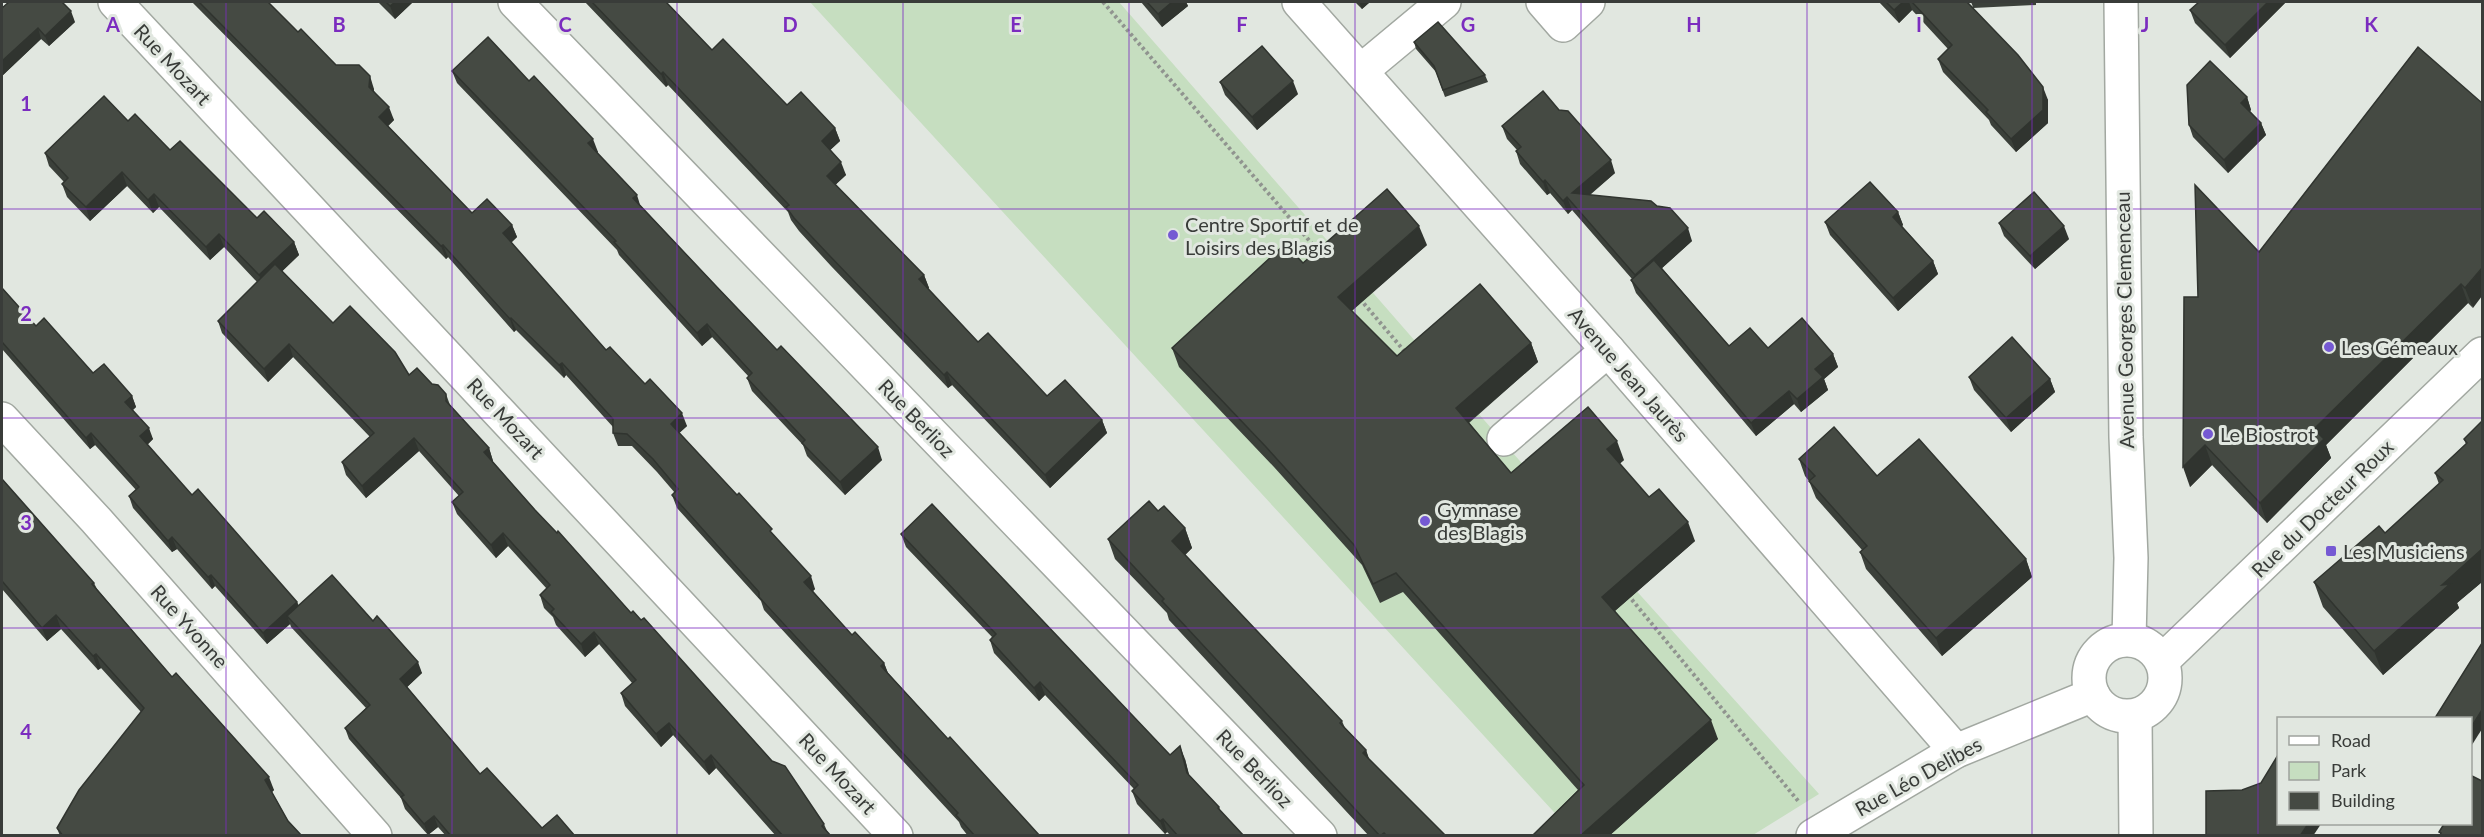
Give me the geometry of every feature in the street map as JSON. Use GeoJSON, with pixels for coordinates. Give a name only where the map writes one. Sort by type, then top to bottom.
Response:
{"type":"FeatureCollection","features":[{"type":"Feature","properties":{"kind":"street","name":"Rue Mozart"},"geometry":{"type":"LineString","coordinates":[[115,2],[896,836]]}},
{"type":"Feature","properties":{"kind":"street","name":"Rue Berlioz"},"geometry":{"type":"LineString","coordinates":[[515,2],[1320,836]]}},
{"type":"Feature","properties":{"kind":"street","name":"Avenue Jean Jaurès"},"geometry":{"type":"LineString","coordinates":[[1299,2],[1608,350],[1956,751]]}},
{"type":"Feature","properties":{"kind":"street"},"geometry":{"type":"LineString","coordinates":[[1360,71],[1444,2]]}},
{"type":"Feature","properties":{"kind":"street"},"geometry":{"type":"LineString","coordinates":[[1543,2],[1563,25],[1588,2]]}},
{"type":"Feature","properties":{"kind":"street","name":"Avenue Georges Clemenceau"},"geometry":{"type":"LineString","coordinates":[[2121,2],[2125,425],[2131,558],[2129,639]]}},
{"type":"Feature","properties":{"kind":"street"},"geometry":{"type":"LineString","coordinates":[[1504,439],[1608,350]]}},
{"type":"Feature","properties":{"kind":"street","name":"Rue du Docteur Roux"},"geometry":{"type":"LineString","coordinates":[[2162,661],[2482,354]]}},
{"type":"Feature","properties":{"kind":"street","name":"Rue Yvonne"},"geometry":{"type":"LineString","coordinates":[[2,419],[96,520],[375,836]]}},
{"type":"Feature","properties":{"kind":"street"},"geometry":{"type":"LineString","coordinates":[[2129,639],[2148,645],[2162,661],[2166,672],[2166,684],[2162,695],[2146,712],[2135,716],[2111,713],[2100,705],[2093,695],[2090,685],[2092,662],[2107,645],[2129,639]]}},
{"type":"Feature","properties":{"kind":"street","name":"Rue Léo Delibes"},"geometry":{"type":"LineString","coordinates":[[1817,833],[1956,751],[2093,695]]}},
{"type":"Feature","properties":{"kind":"street"},"geometry":{"type":"LineString","coordinates":[[2135,716],[2136,836]]}},
{"type":"Feature","properties":{"kind":"path"},"geometry":{"type":"LineString","coordinates":[[1103,2],[1322,255]]}},
{"type":"Feature","properties":{"kind":"path"},"geometry":{"type":"LineString","coordinates":[[1353,291],[1413,362]]}},
{"type":"Feature","properties":{"kind":"path"},"geometry":{"type":"LineString","coordinates":[[1620,586],[1679,656],[1817,833]]}},
{"type":"Feature","properties":{"kind":"green space","name":"Centre Sportif et de Loisirs des Blagis"},"geometry":{"type":"Polygon","coordinates":[[[810,2],[1119,2],[1526,468],[1819,794],[1753,835],[1575,835],[810,2]]]}},
{"type":"Feature","properties":{"kind":"building"},"geometry":{"type":"Polygon","coordinates":[[[9,2],[62,2],[71,11],[45,36],[38,28],[2,61],[2,8],[9,2]]]}},
{"type":"Feature","properties":{"kind":"building"},"geometry":{"type":"Polygon","coordinates":[[[199,2],[268,2],[298,32],[301,29],[336,65],[359,65],[370,76],[369,87],[389,107],[379,117],[472,213],[487,199],[512,225],[503,233],[606,350],[610,347],[645,384],[650,379],[682,413],[671,424],[772,529],[770,531],[811,576],[804,582],[852,635],[855,632],[884,663],[881,666],[948,739],[950,737],[1040,836],[975,836],[956,815],[958,813],[759,597],[759,592],[672,495],[678,489],[653,459],[627,434],[613,433],[613,419],[562,363],[559,365],[510,319],[443,245],[441,246],[199,2]]]}},
{"type":"Feature","properties":{"kind":"building"},"geometry":{"type":"Polygon","coordinates":[[[592,2],[666,2],[712,50],[723,39],[787,105],[801,92],[835,128],[822,141],[841,162],[827,176],[924,275],[919,279],[978,342],[988,333],[1047,396],[1065,380],[1102,420],[1045,475],[947,372],[944,375],[827,253],[794,218],[786,207],[789,205],[663,72],[661,74],[592,2]]]}},
{"type":"Feature","properties":{"kind":"building"},"geometry":{"type":"Polygon","coordinates":[[[1147,2],[1172,2],[1158,14],[1147,2]]]}},
{"type":"Feature","properties":{"kind":"building"},"geometry":{"type":"Polygon","coordinates":[[[1886,2],[1903,2],[1894,10],[1886,2]]]}},
{"type":"Feature","properties":{"kind":"building"},"geometry":{"type":"Polygon","coordinates":[[[1912,2],[1967,2],[2018,55],[2043,87],[2043,110],[2011,139],[1986,112],[1988,110],[1938,59],[1952,45],[1912,2]]]}},
{"type":"Feature","properties":{"kind":"building"},"geometry":{"type":"Polygon","coordinates":[[[2199,2],[2268,2],[2225,45],[2190,10],[2199,2]]]}},
{"type":"Feature","properties":{"kind":"building"},"geometry":{"type":"Polygon","coordinates":[[[1438,22],[1485,75],[1443,90],[1434,66],[1414,42],[1438,22]]]}},
{"type":"Feature","properties":{"kind":"building"},"geometry":{"type":"Polygon","coordinates":[[[488,37],[529,81],[534,76],[593,139],[588,143],[637,195],[633,198],[777,350],[781,346],[878,447],[840,482],[802,443],[805,440],[747,378],[752,373],[707,324],[697,333],[614,242],[616,241],[452,71],[488,37]]]}},
{"type":"Feature","properties":{"kind":"building"},"geometry":{"type":"Polygon","coordinates":[[[1262,46],[1293,81],[1252,117],[1220,82],[1262,46]]]}},
{"type":"Feature","properties":{"kind":"building"},"geometry":{"type":"Polygon","coordinates":[[[2418,47],[2482,103],[2482,268],[2465,288],[2461,284],[2314,429],[2324,439],[2260,503],[2205,445],[2183,467],[2184,297],[2198,297],[2195,185],[2259,252],[2418,47]]]}},
{"type":"Feature","properties":{"kind":"building"},"geometry":{"type":"Polygon","coordinates":[[[2210,61],[2247,97],[2241,103],[2261,123],[2224,160],[2189,125],[2187,85],[2210,61]]]}},
{"type":"Feature","properties":{"kind":"building"},"geometry":{"type":"Polygon","coordinates":[[[1543,91],[1559,110],[1568,111],[1611,160],[1572,193],[1651,201],[1657,206],[1670,208],[1688,228],[1635,275],[1567,197],[1563,201],[1545,180],[1543,182],[1516,151],[1521,147],[1502,126],[1543,91]]]}},
{"type":"Feature","properties":{"kind":"building"},"geometry":{"type":"Polygon","coordinates":[[[104,96],[128,121],[135,114],[170,150],[180,141],[257,218],[264,211],[294,242],[259,275],[219,234],[206,247],[154,194],[148,200],[122,172],[86,207],[62,184],[68,178],[45,153],[104,96]]]}},
{"type":"Feature","properties":{"kind":"building"},"geometry":{"type":"Polygon","coordinates":[[[1870,182],[1898,212],[1893,217],[1933,261],[1893,298],[1825,222],[1870,182]]]}},
{"type":"Feature","properties":{"kind":"building","name":"Gymnase des Blagis"},"geometry":{"type":"Polygon","coordinates":[[[1387,189],[1419,226],[1338,297],[1397,356],[1480,284],[1531,343],[1456,408],[1511,473],[1588,407],[1617,441],[1607,449],[1649,497],[1659,489],[1688,522],[1602,597],[1711,720],[1580,836],[1532,836],[1584,785],[1396,573],[1373,584],[1354,545],[1267,448],[1172,348],[1285,244],[1303,263],[1387,189]]]}},
{"type":"Feature","properties":{"kind":"building"},"geometry":{"type":"Polygon","coordinates":[[[2034,192],[2064,226],[2030,256],[1999,223],[2034,192]]]}},
{"type":"Feature","properties":{"kind":"building"},"geometry":{"type":"Polygon","coordinates":[[[1654,260],[1729,346],[1750,328],[1768,348],[1802,318],[1833,354],[1815,369],[1823,377],[1797,399],[1789,391],[1751,423],[1631,280],[1654,260]]]}},
{"type":"Feature","properties":{"kind":"building"},"geometry":{"type":"Polygon","coordinates":[[[275,264],[333,323],[350,306],[395,352],[409,375],[417,368],[432,384],[438,385],[446,394],[446,401],[489,448],[484,452],[535,510],[557,533],[558,531],[631,613],[633,611],[641,620],[644,618],[772,761],[785,766],[824,824],[822,826],[831,836],[783,836],[711,755],[704,762],[669,723],[656,734],[621,693],[636,680],[594,632],[581,644],[551,612],[554,609],[540,595],[550,585],[503,533],[491,545],[452,502],[463,492],[414,438],[362,486],[342,462],[374,433],[289,344],[264,369],[218,321],[275,264]]]}},
{"type":"Feature","properties":{"kind":"building"},"geometry":{"type":"Polygon","coordinates":[[[2,288],[36,326],[44,318],[93,373],[104,364],[132,396],[125,402],[149,428],[140,436],[192,495],[198,489],[297,602],[263,633],[211,575],[208,577],[172,537],[168,541],[129,496],[139,487],[91,433],[86,438],[2,342],[2,288]]]}},
{"type":"Feature","properties":{"kind":"building"},"geometry":{"type":"Polygon","coordinates":[[[2012,337],[2050,379],[2006,418],[1969,377],[2012,337]]]}},
{"type":"Feature","properties":{"kind":"building"},"geometry":{"type":"Polygon","coordinates":[[[2482,421],[2482,549],[2442,585],[2450,584],[2374,651],[2314,582],[2379,526],[2385,533],[2443,480],[2435,473],[2467,443],[2464,439],[2482,421]]]}},
{"type":"Feature","properties":{"kind":"building"},"geometry":{"type":"Polygon","coordinates":[[[1834,427],[1877,476],[1919,439],[2026,559],[1936,638],[1860,552],[1867,546],[1809,481],[1815,476],[1799,459],[1834,427]]]}},
{"type":"Feature","properties":{"kind":"building"},"geometry":{"type":"Polygon","coordinates":[[[2,479],[94,583],[92,584],[172,677],[176,673],[269,777],[265,780],[288,821],[302,836],[63,836],[57,828],[79,790],[144,708],[96,654],[93,656],[56,615],[42,628],[2,581],[2,479]]]}},
{"type":"Feature","properties":{"kind":"building"},"geometry":{"type":"Polygon","coordinates":[[[1149,501],[1158,511],[1164,506],[1185,528],[1172,541],[1342,721],[1340,723],[1366,750],[1363,753],[1446,836],[1387,836],[1384,833],[1380,836],[1162,601],[1164,599],[1108,539],[1149,501]]]}},
{"type":"Feature","properties":{"kind":"building"},"geometry":{"type":"Polygon","coordinates":[[[932,504],[1170,755],[1180,746],[1187,773],[1244,836],[1178,836],[1163,819],[1160,821],[1132,791],[1138,785],[1040,682],[1034,688],[990,640],[996,634],[901,534],[932,504]]]}},
{"type":"Feature","properties":{"kind":"building"},"geometry":{"type":"Polygon","coordinates":[[[332,575],[373,621],[377,616],[418,662],[400,679],[480,774],[487,768],[542,828],[557,815],[575,836],[451,836],[434,816],[424,824],[401,797],[404,795],[345,728],[370,705],[287,616],[332,575]]]}},
{"type":"Feature","properties":{"kind":"building"},"geometry":{"type":"Polygon","coordinates":[[[2482,643],[2482,710],[2472,726],[2472,717],[2436,717],[2482,643]]]}},
{"type":"Feature","properties":{"kind":"building"},"geometry":{"type":"Polygon","coordinates":[[[2277,757],[2277,825],[2307,825],[2300,836],[2206,836],[2206,791],[2242,790],[2261,783],[2277,757]]]}},
{"type":"Feature","properties":{"kind":"building"},"geometry":{"type":"Polygon","coordinates":[[[2472,776],[2482,781],[2482,836],[2440,836],[2439,832],[2443,825],[2472,825],[2472,776]]]}},
{"type":"Feature","properties":{"kind":"place","name":"Centre Sportif et de Loisirs des Blagis"},"geometry":{"type":"Point","coordinates":[1173,235]}},
{"type":"Feature","properties":{"kind":"place","name":"Les Gémeaux"},"geometry":{"type":"Point","coordinates":[2329,347]}},
{"type":"Feature","properties":{"kind":"place","name":"Le Biostrot"},"geometry":{"type":"Point","coordinates":[2208,434]}},
{"type":"Feature","properties":{"kind":"place","name":"Gymnase des Blagis"},"geometry":{"type":"Point","coordinates":[1425,521]}},
{"type":"Feature","properties":{"kind":"place","name":"Les Musiciens"},"geometry":{"type":"Point","coordinates":[2331,551]}}]}
